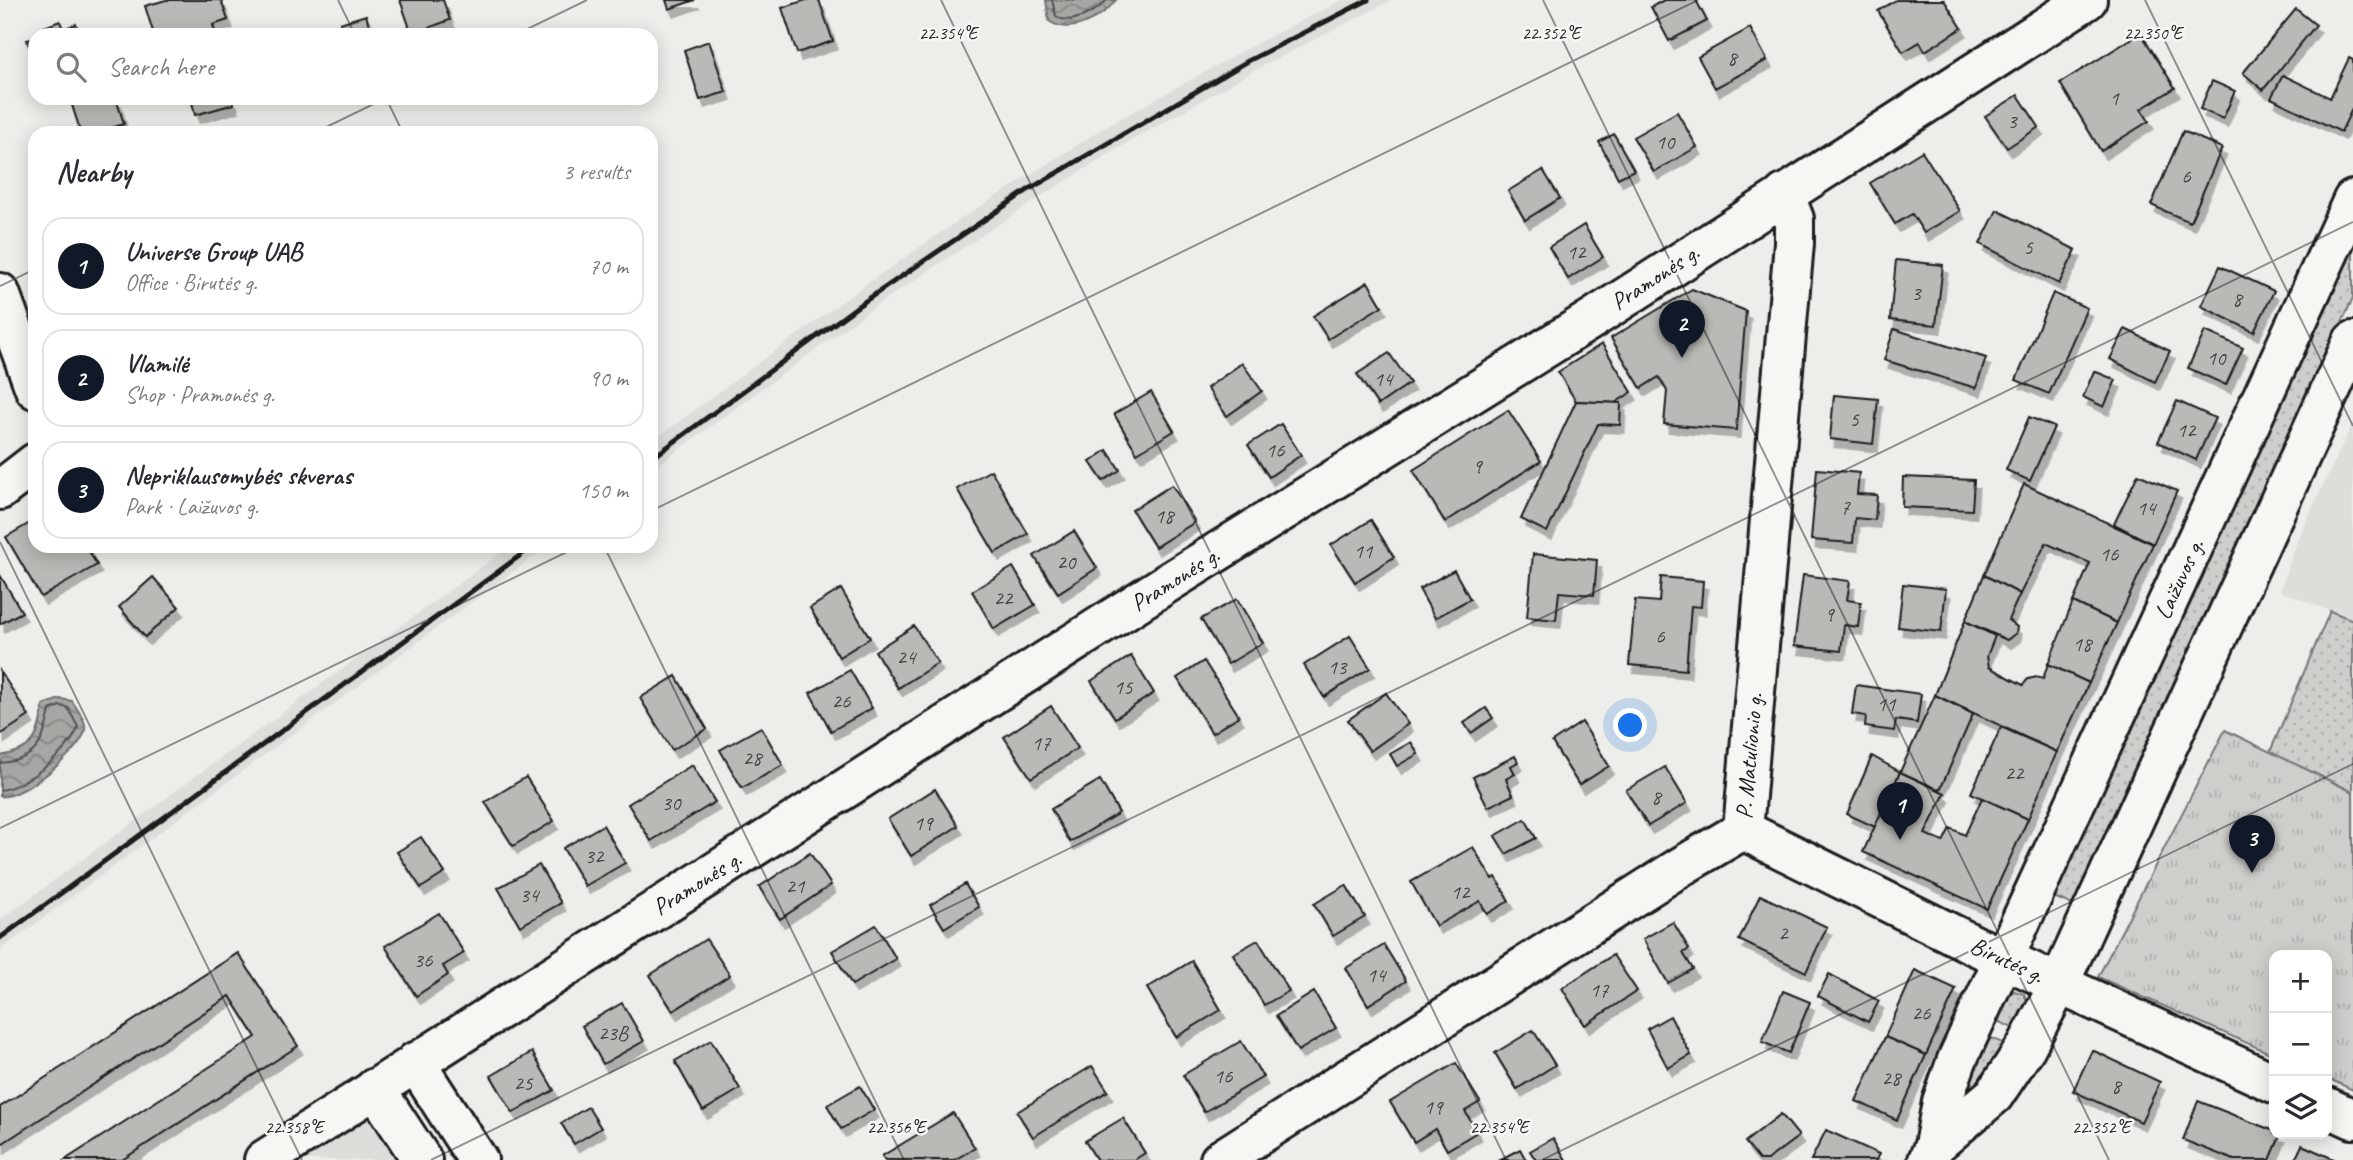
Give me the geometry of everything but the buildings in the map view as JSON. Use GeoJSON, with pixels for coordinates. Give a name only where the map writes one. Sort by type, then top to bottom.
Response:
{"type":"FeatureCollection","features":[{"type":"Feature","properties":{"kind":"street","name":"Pramonės g."},"geometry":{"type":"LineString","coordinates":[[264,1160],[1157,590],[1592,318],[2087,0]]}},
{"type":"Feature","properties":{"kind":"street","name":"P. Matulionio g."},"geometry":{"type":"LineString","coordinates":[[1220,1160],[1682,866],[1743,830],[1794,243],[1794,219],[1784,194]]}},
{"type":"Feature","properties":{"kind":"street","name":"Laižuvos g."},"geometry":{"type":"LineString","coordinates":[[1931,1153],[1942,1102],[1957,1060],[2353,200]]}},
{"type":"Feature","properties":{"kind":"street"},"geometry":{"type":"LineString","coordinates":[[0,293],[28,371]]}},
{"type":"Feature","properties":{"kind":"street"},"geometry":{"type":"LineString","coordinates":[[1931,1153],[1994,1095],[2026,1047],[2059,984],[2353,341]]}},
{"type":"Feature","properties":{"kind":"street"},"geometry":{"type":"LineString","coordinates":[[0,490],[28,468]]}},
{"type":"Feature","properties":{"kind":"street","name":"Birutės g."},"geometry":{"type":"LineString","coordinates":[[1743,830],[2005,959],[2269,1081]]}},
{"type":"Feature","properties":{"kind":"street"},"geometry":{"type":"LineString","coordinates":[[415,1062],[478,1160]]}},
{"type":"Feature","properties":{"kind":"street"},"geometry":{"type":"LineString","coordinates":[[375,1088],[422,1160]]}},
{"type":"Feature","properties":{"kind":"street"},"geometry":{"type":"LineString","coordinates":[[2332,1109],[2353,1119]]}},
{"type":"Feature","properties":{"kind":"shaded area"},"geometry":{"type":"Polygon","coordinates":[[[1342,0],[1392,0],[1253,71],[1115,150],[1031,203],[874,307],[658,465],[658,437],[861,288],[962,218],[1104,128],[1244,50],[1342,0]]]}},
{"type":"Feature","properties":{"kind":"shaded area"},"geometry":{"type":"Polygon","coordinates":[[[2353,422],[2353,620],[2280,591],[2298,538],[2353,422]]]}},
{"type":"Feature","properties":{"kind":"shaded area"},"geometry":{"type":"Polygon","coordinates":[[[500,553],[539,553],[0,950],[0,920],[500,553]]]}},
{"type":"Feature","properties":{"kind":"shaded area"},"geometry":{"type":"Polygon","coordinates":[[[364,1114],[376,1117],[412,1160],[287,1160],[364,1114]]]}},
{"type":"Feature","properties":{"kind":"green space"},"geometry":{"type":"Polygon","coordinates":[[[2353,235],[2353,298],[2075,906],[2051,896],[2353,235]]]}},
{"type":"Feature","properties":{"kind":"green space"},"geometry":{"type":"Polygon","coordinates":[[[2330,611],[2353,620],[2353,792],[2270,752],[2330,611]]]}},
{"type":"Feature","properties":{"kind":"green space"},"geometry":{"type":"Polygon","coordinates":[[[2225,730],[2353,792],[2353,1090],[2332,1080],[2332,950],[2269,950],[2269,1053],[2098,977],[2225,730]]]}},
{"type":"Feature","properties":{"kind":"green space"},"geometry":{"type":"Polygon","coordinates":[[[2014,991],[2024,994],[2028,1003],[2017,1030],[1995,1020],[2005,997],[2014,991]]]}},
{"type":"Feature","properties":{"kind":"green space"},"geometry":{"type":"Polygon","coordinates":[[[1987,1036],[2009,1046],[1958,1109],[1987,1036]]]}},
{"type":"Feature","properties":{"kind":"water"},"geometry":{"type":"Polygon","coordinates":[[[1046,0],[1116,0],[1094,19],[1066,27],[1049,21],[1046,0]]]}},
{"type":"Feature","properties":{"kind":"water"},"geometry":{"type":"Polygon","coordinates":[[[60,699],[72,701],[83,719],[85,731],[81,740],[73,751],[35,783],[9,795],[0,796],[0,756],[20,750],[33,741],[43,705],[60,699]]]}},
{"type":"Feature","properties":{"kind":"railway"},"geometry":{"type":"LineString","coordinates":[[658,454],[858,306],[1028,190],[1248,61],[1368,0]]}},
{"type":"Feature","properties":{"kind":"railway"},"geometry":{"type":"LineString","coordinates":[[0,938],[523,553]]}},
{"type":"Feature","properties":{"kind":"place","name":"Vlamilė"},"geometry":{"type":"Point","coordinates":[1682,358]}},
{"type":"Feature","properties":{"kind":"place","name":"Universe Group UAB"},"geometry":{"type":"Point","coordinates":[1900,840]}},
{"type":"Feature","properties":{"kind":"place","name":"Nepriklausomybės skveras"},"geometry":{"type":"Point","coordinates":[2252,873]}}]}
